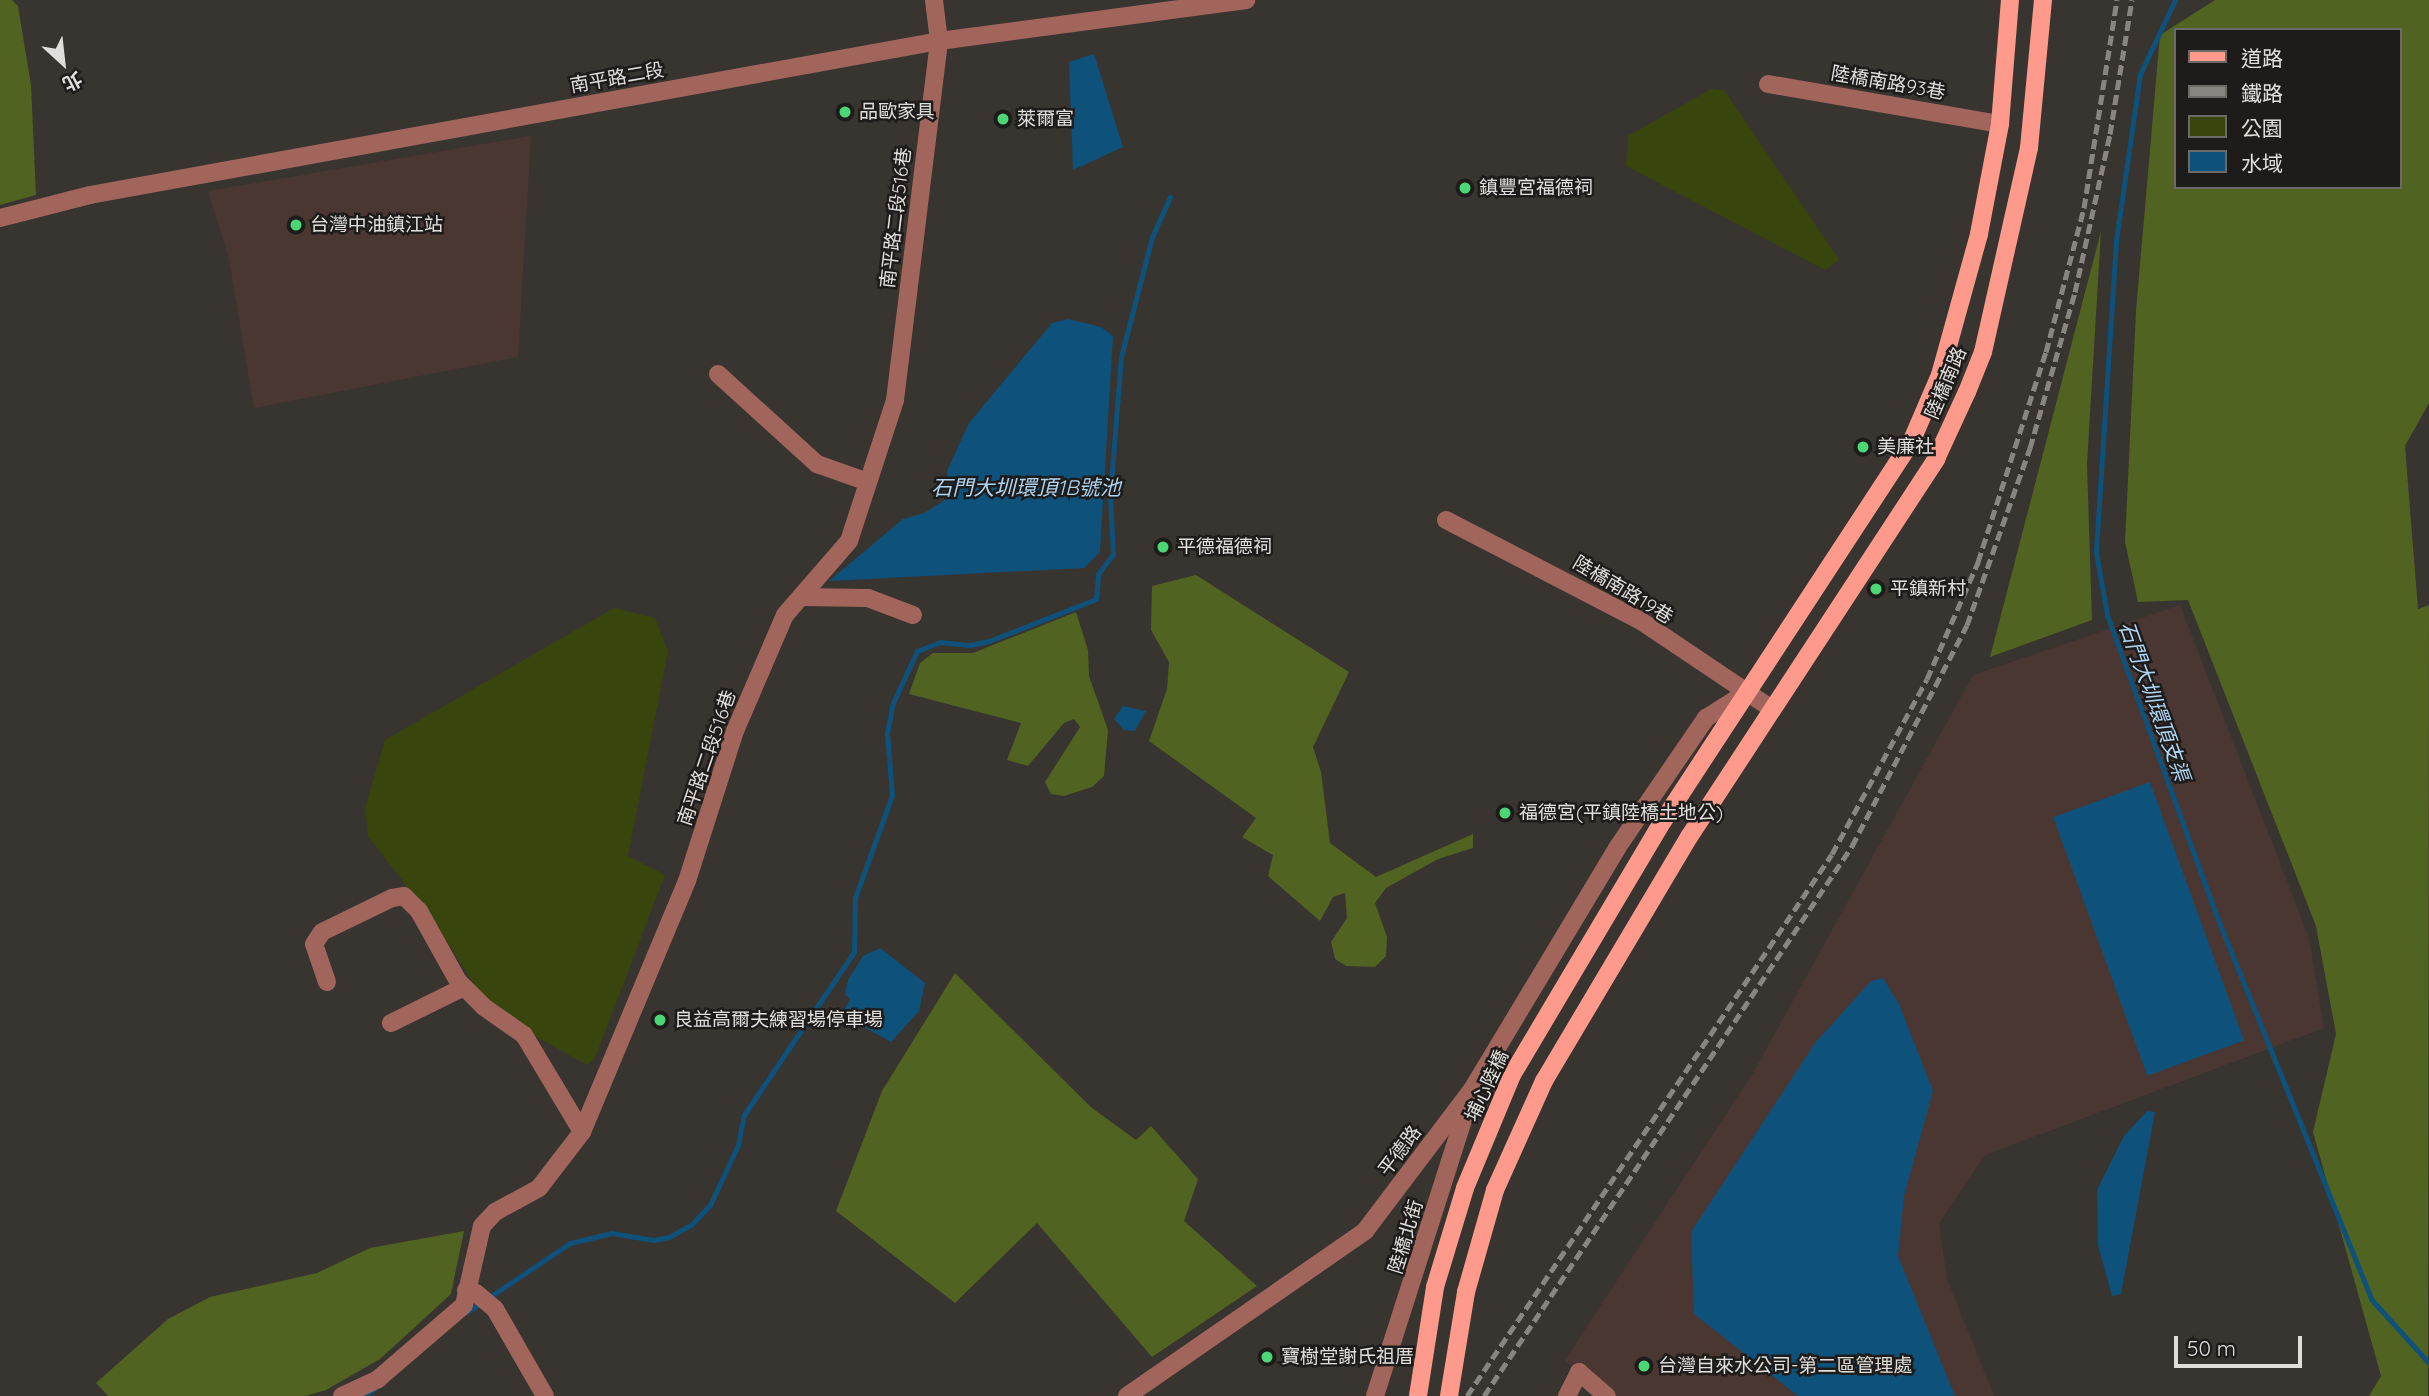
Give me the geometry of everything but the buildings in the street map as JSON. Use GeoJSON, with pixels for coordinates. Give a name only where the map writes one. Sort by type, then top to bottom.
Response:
{"type":"FeatureCollection","features":[{"type":"Feature","properties":{"kind":"main road","name":"陸橋南路"},"geometry":{"type":"LineString","coordinates":[[1663,821],[1912,440],[1952,342],[2000,124],[2010,0]]}},
{"type":"Feature","properties":{"kind":"main road","name":"陸橋南路"},"geometry":{"type":"LineString","coordinates":[[1449,1396],[1466,1292],[1495,1191],[1544,1081],[1689,838],[1936,458],[1983,352],[2029,148],[2043,0]]}},
{"type":"Feature","properties":{"kind":"main road","name":"埔心陸橋"},"geometry":{"type":"LineString","coordinates":[[1418,1396],[1435,1287],[1465,1188],[1512,1075],[1663,821]]}},
{"type":"Feature","properties":{"kind":"street","name":"南平路二段516巷"},"geometry":{"type":"LineString","coordinates":[[342,1396],[378,1378],[464,1305],[471,1291],[482,1226],[495,1212],[539,1188],[582,1132],[687,881],[735,731],[785,615],[849,541],[895,400],[939,41],[934,0]]}},
{"type":"Feature","properties":{"kind":"street","name":"南平路二段"},"geometry":{"type":"LineString","coordinates":[[0,218],[90,195],[939,41],[1205,3],[1246,0]]}},
{"type":"Feature","properties":{"kind":"street","name":"陸橋南路93巷"},"geometry":{"type":"LineString","coordinates":[[1768,84],[2000,124]]}},
{"type":"Feature","properties":{"kind":"street"},"geometry":{"type":"LineString","coordinates":[[718,374],[817,464],[868,482]]}},
{"type":"Feature","properties":{"kind":"street","name":"陸橋南路19巷"},"geometry":{"type":"LineString","coordinates":[[1446,520],[1641,621],[1772,709]]}},
{"type":"Feature","properties":{"kind":"street"},"geometry":{"type":"LineString","coordinates":[[801,597],[868,598],[913,615]]}},
{"type":"Feature","properties":{"kind":"street","name":"陸橋南路"},"geometry":{"type":"LineString","coordinates":[[1617,848],[1706,718],[1746,692]]}},
{"type":"Feature","properties":{"kind":"street","name":"平德路"},"geometry":{"type":"LineString","coordinates":[[1127,1396],[1365,1231],[1473,1088],[1617,848]]}},
{"type":"Feature","properties":{"kind":"street"},"geometry":{"type":"LineString","coordinates":[[327,982],[314,944],[323,932],[392,898],[404,897],[419,911],[464,987],[484,1007],[524,1035],[582,1132]]}},
{"type":"Feature","properties":{"kind":"street"},"geometry":{"type":"LineString","coordinates":[[391,1023],[464,987]]}},
{"type":"Feature","properties":{"kind":"street","name":"陸橋北街"},"geometry":{"type":"LineString","coordinates":[[1375,1396],[1473,1088]]}},
{"type":"Feature","properties":{"kind":"street"},"geometry":{"type":"LineString","coordinates":[[471,1291],[495,1309],[545,1396]]}},
{"type":"Feature","properties":{"kind":"street"},"geometry":{"type":"LineString","coordinates":[[1567,1396],[1578,1372],[1607,1396]]}},
{"type":"Feature","properties":{"kind":"shaded area"},"geometry":{"type":"Polygon","coordinates":[[[531,136],[518,357],[254,408],[229,259],[208,191],[531,136]]]}},
{"type":"Feature","properties":{"kind":"shaded area"},"geometry":{"type":"Polygon","coordinates":[[[2180,605],[2309,938],[2324,1028],[1985,1155],[1939,1223],[1947,1279],[1994,1396],[1611,1396],[1565,1360],[1753,1073],[1973,675],[2180,605]]]}},
{"type":"Feature","properties":{"kind":"green space"},"geometry":{"type":"Polygon","coordinates":[[[0,0],[12,0],[18,6],[31,85],[36,195],[0,205],[0,0]]]}},
{"type":"Feature","properties":{"kind":"green space"},"geometry":{"type":"Polygon","coordinates":[[[2215,0],[2429,0],[2429,403],[2405,446],[2418,609],[2429,605],[2428,1396],[2369,1396],[2381,1376],[2313,1132],[2336,1034],[2316,926],[2188,600],[2138,602],[2125,542],[2136,311],[2160,35],[2215,0]]]}},
{"type":"Feature","properties":{"kind":"green space"},"geometry":{"type":"Polygon","coordinates":[[[1711,89],[1725,91],[1839,260],[1825,270],[1626,166],[1628,136],[1711,89]]]}},
{"type":"Feature","properties":{"kind":"green space"},"geometry":{"type":"Polygon","coordinates":[[[2101,231],[2087,464],[2092,620],[1990,657],[2101,231]]]}},
{"type":"Feature","properties":{"kind":"green space"},"geometry":{"type":"Polygon","coordinates":[[[1196,575],[1349,672],[1313,747],[1321,772],[1330,843],[1376,877],[1473,834],[1473,848],[1438,859],[1386,888],[1375,903],[1387,937],[1386,956],[1375,967],[1346,966],[1335,959],[1331,942],[1347,918],[1345,893],[1333,897],[1320,921],[1268,876],[1273,855],[1242,837],[1256,818],[1149,741],[1167,689],[1169,662],[1151,630],[1152,586],[1196,575]]]}},
{"type":"Feature","properties":{"kind":"green space"},"geometry":{"type":"Polygon","coordinates":[[[614,608],[655,618],[668,651],[628,856],[665,875],[595,1058],[587,1065],[540,1039],[480,994],[438,927],[368,836],[365,808],[385,740],[614,608]]]}},
{"type":"Feature","properties":{"kind":"green space"},"geometry":{"type":"Polygon","coordinates":[[[1076,612],[1088,650],[1089,676],[1108,730],[1104,776],[1092,787],[1064,796],[1051,794],[1045,782],[1080,727],[1074,719],[1064,723],[1028,766],[1007,760],[1021,723],[909,694],[920,663],[933,653],[973,653],[1076,612]]]}},
{"type":"Feature","properties":{"kind":"green space"},"geometry":{"type":"Polygon","coordinates":[[[955,973],[1092,1108],[1136,1140],[1151,1126],[1198,1179],[1184,1221],[1257,1286],[1152,1357],[1037,1223],[955,1303],[836,1211],[882,1091],[955,973]]]}},
{"type":"Feature","properties":{"kind":"green space"},"geometry":{"type":"Polygon","coordinates":[[[464,1231],[451,1294],[380,1359],[326,1390],[305,1396],[108,1396],[96,1383],[168,1319],[210,1297],[317,1273],[370,1248],[464,1231]]]}},
{"type":"Feature","properties":{"kind":"water"},"geometry":{"type":"Polygon","coordinates":[[[1094,54],[1123,147],[1073,170],[1069,62],[1094,54]]]}},
{"type":"Feature","properties":{"kind":"water","name":"石門大圳環頂1B號池"},"geometry":{"type":"Polygon","coordinates":[[[1068,319],[1101,327],[1113,336],[1100,552],[1084,568],[829,581],[903,519],[924,513],[948,498],[947,471],[969,423],[1052,323],[1068,319]]]}},
{"type":"Feature","properties":{"kind":"water"},"geometry":{"type":"Polygon","coordinates":[[[1123,706],[1146,711],[1135,731],[1124,730],[1114,719],[1123,706]]]}},
{"type":"Feature","properties":{"kind":"water"},"geometry":{"type":"Polygon","coordinates":[[[2150,782],[2244,1040],[2147,1076],[2053,817],[2150,782]]]}},
{"type":"Feature","properties":{"kind":"water"},"geometry":{"type":"Polygon","coordinates":[[[880,948],[925,983],[919,1011],[891,1042],[842,1015],[850,999],[845,994],[848,980],[863,956],[880,948]]]}},
{"type":"Feature","properties":{"kind":"water"},"geometry":{"type":"Polygon","coordinates":[[[1883,978],[1899,1004],[1933,1091],[1904,1196],[1898,1256],[1955,1396],[1798,1396],[1694,1314],[1691,1232],[1815,1043],[1871,981],[1883,978]]]}},
{"type":"Feature","properties":{"kind":"water"},"geometry":{"type":"Polygon","coordinates":[[[2147,1111],[2155,1112],[2121,1294],[2112,1296],[2098,1245],[2097,1190],[2124,1136],[2147,1111]]]}},
{"type":"Feature","properties":{"kind":"waterway","name":"石門大圳環頂支渠"},"geometry":{"type":"LineString","coordinates":[[2175,0],[2140,74],[2116,241],[2096,552],[2107,615],[2217,917],[2371,1299],[2429,1363]]}},
{"type":"Feature","properties":{"kind":"waterway"},"geometry":{"type":"LineString","coordinates":[[467,1312],[570,1243],[612,1233],[653,1240],[669,1237],[692,1224],[710,1205],[738,1145],[744,1115],[854,952],[855,898],[892,795],[887,733],[893,703],[917,651],[940,642],[970,645],[989,641],[1096,599],[1098,574],[1113,554],[1110,496],[1121,357],[1152,237],[1170,197]]}},
{"type":"Feature","properties":{"kind":"waterway"},"geometry":{"type":"LineString","coordinates":[[365,1396],[376,1387]]}},
{"type":"Feature","properties":{"kind":"railway"},"geometry":{"type":"LineString","coordinates":[[1467,1396],[1832,854],[1927,679],[1978,562],[2046,352],[2084,208],[2117,0]]}},
{"type":"Feature","properties":{"kind":"railway"},"geometry":{"type":"LineString","coordinates":[[1484,1396],[1852,846],[1967,625],[2030,448],[2075,292],[2110,134],[2132,0]]}},
{"type":"Feature","properties":{"kind":"place","name":"品歐家具"},"geometry":{"type":"Point","coordinates":[845,112]}},
{"type":"Feature","properties":{"kind":"place","name":"萊爾富"},"geometry":{"type":"Point","coordinates":[1003,119]}},
{"type":"Feature","properties":{"kind":"place","name":"鎮豐宮福德祠"},"geometry":{"type":"Point","coordinates":[1465,188]}},
{"type":"Feature","properties":{"kind":"place","name":"台灣中油鎮江站"},"geometry":{"type":"Point","coordinates":[296,225]}},
{"type":"Feature","properties":{"kind":"place","name":"美廉社"},"geometry":{"type":"Point","coordinates":[1863,447]}},
{"type":"Feature","properties":{"kind":"place","name":"平德福德祠"},"geometry":{"type":"Point","coordinates":[1163,547]}},
{"type":"Feature","properties":{"kind":"place","name":"平鎮新村"},"geometry":{"type":"Point","coordinates":[1876,589]}},
{"type":"Feature","properties":{"kind":"place","name":"福德宮(平鎮陸橋土地公)"},"geometry":{"type":"Point","coordinates":[1505,813]}},
{"type":"Feature","properties":{"kind":"place","name":"良益高爾夫練習場停車場"},"geometry":{"type":"Point","coordinates":[660,1020]}},
{"type":"Feature","properties":{"kind":"place","name":"寶樹堂謝氏祖厝"},"geometry":{"type":"Point","coordinates":[1267,1357]}},
{"type":"Feature","properties":{"kind":"place","name":"台灣自來水公司-第二區管理處"},"geometry":{"type":"Point","coordinates":[1644,1366]}}]}
